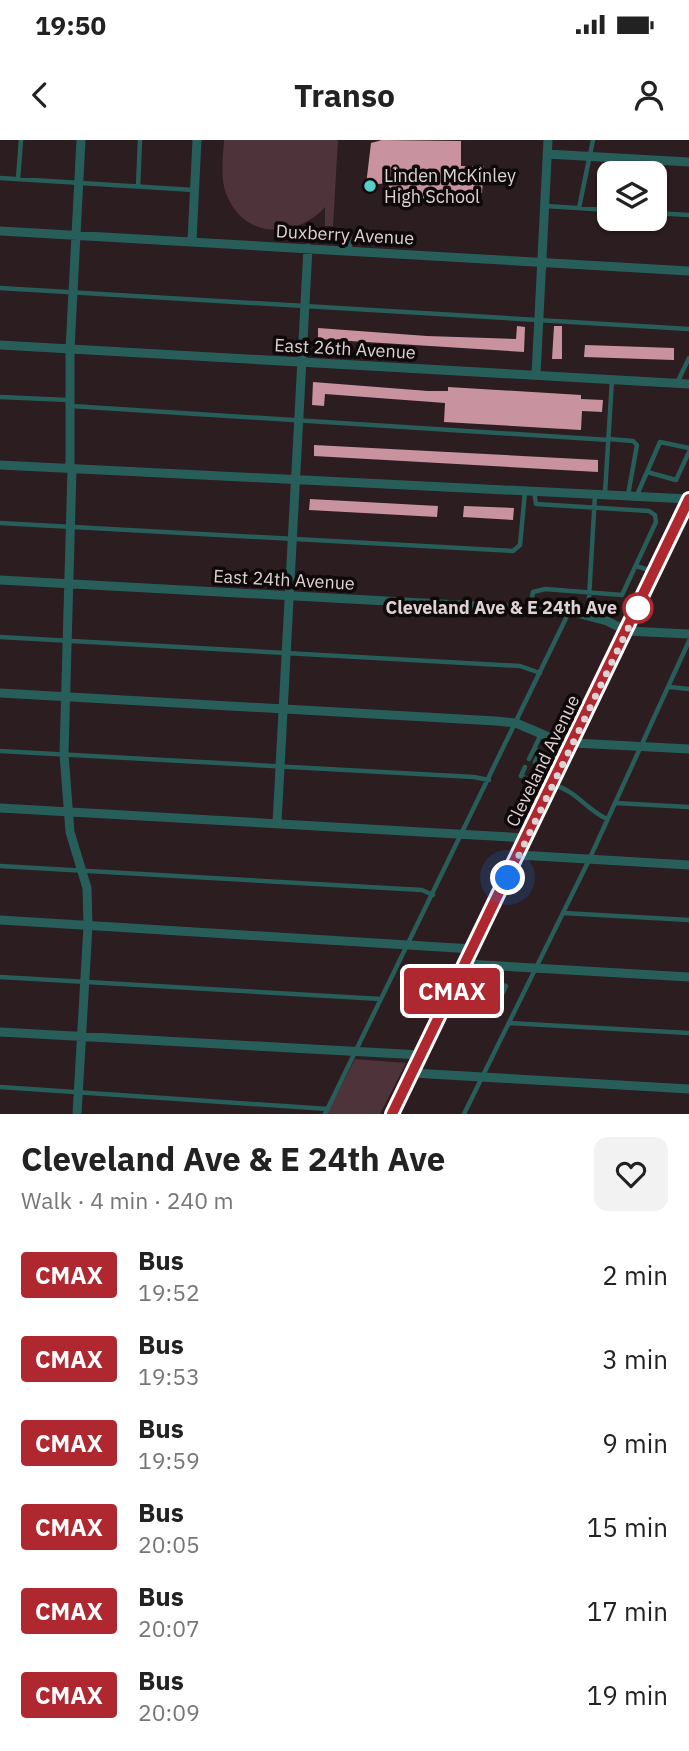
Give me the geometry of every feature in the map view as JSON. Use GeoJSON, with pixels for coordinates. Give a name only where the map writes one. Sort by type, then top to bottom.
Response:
{"type":"FeatureCollection","features":[{"type":"Feature","properties":{"kind":"main road","name":"Cleveland Avenue"},"geometry":{"type":"LineString","coordinates":[[393,1114],[654,572],[685,517],[689,499]]}},
{"type":"Feature","properties":{"kind":"street"},"geometry":{"type":"LineString","coordinates":[[77,1114],[88,926],[87,888],[68,812],[64,697],[72,526],[70,349],[81,140]]}},
{"type":"Feature","properties":{"kind":"street"},"geometry":{"type":"LineString","coordinates":[[192,241],[197,140]]}},
{"type":"Feature","properties":{"kind":"street"},"geometry":{"type":"LineString","coordinates":[[536,375],[548,140]]}},
{"type":"Feature","properties":{"kind":"street"},"geometry":{"type":"LineString","coordinates":[[547,154],[689,162]]}},
{"type":"Feature","properties":{"kind":"street","name":"Duxberry Avenue"},"geometry":{"type":"LineString","coordinates":[[0,231],[689,271]]}},
{"type":"Feature","properties":{"kind":"street"},"geometry":{"type":"LineString","coordinates":[[277,823],[308,248]]}},
{"type":"Feature","properties":{"kind":"street","name":"East 26th Avenue"},"geometry":{"type":"LineString","coordinates":[[0,345],[689,384]]}},
{"type":"Feature","properties":{"kind":"street"},"geometry":{"type":"LineString","coordinates":[[0,465],[689,499]]}},
{"type":"Feature","properties":{"kind":"street","name":"East 24th Avenue"},"geometry":{"type":"LineString","coordinates":[[0,580],[569,611],[607,621],[627,631],[689,634]]}},
{"type":"Feature","properties":{"kind":"street"},"geometry":{"type":"LineString","coordinates":[[0,693],[516,723],[573,745],[689,749]]}},
{"type":"Feature","properties":{"kind":"street"},"geometry":{"type":"LineString","coordinates":[[0,808],[527,838]]}},
{"type":"Feature","properties":{"kind":"street"},"geometry":{"type":"LineString","coordinates":[[519,855],[689,866]]}},
{"type":"Feature","properties":{"kind":"street"},"geometry":{"type":"LineString","coordinates":[[0,920],[473,949]]}},
{"type":"Feature","properties":{"kind":"street"},"geometry":{"type":"LineString","coordinates":[[466,964],[689,977]]}},
{"type":"Feature","properties":{"kind":"street"},"geometry":{"type":"LineString","coordinates":[[0,1032],[421,1055]]}},
{"type":"Feature","properties":{"kind":"street"},"geometry":{"type":"LineString","coordinates":[[413,1073],[689,1088]]}},
{"type":"Feature","properties":{"kind":"lane"},"geometry":{"type":"LineString","coordinates":[[18,179],[21,140]]}},
{"type":"Feature","properties":{"kind":"lane"},"geometry":{"type":"LineString","coordinates":[[138,187],[140,140]]}},
{"type":"Feature","properties":{"kind":"lane"},"geometry":{"type":"LineString","coordinates":[[579,208],[593,140]]}},
{"type":"Feature","properties":{"kind":"lane"},"geometry":{"type":"LineString","coordinates":[[0,178],[194,190]]}},
{"type":"Feature","properties":{"kind":"lane"},"geometry":{"type":"LineString","coordinates":[[545,206],[597,209]]}},
{"type":"Feature","properties":{"kind":"lane"},"geometry":{"type":"LineString","coordinates":[[667,214],[689,215]]}},
{"type":"Feature","properties":{"kind":"lane"},"geometry":{"type":"LineString","coordinates":[[350,236],[350,251]]}},
{"type":"Feature","properties":{"kind":"lane"},"geometry":{"type":"LineString","coordinates":[[0,288],[689,329]]}},
{"type":"Feature","properties":{"kind":"lane"},"geometry":{"type":"LineString","coordinates":[[677,384],[689,358]]}},
{"type":"Feature","properties":{"kind":"lane"},"geometry":{"type":"LineString","coordinates":[[587,616],[594,508],[600,494],[608,440],[612,380]]}},
{"type":"Feature","properties":{"kind":"lane"},"geometry":{"type":"LineString","coordinates":[[0,397],[297,421],[633,441],[637,445],[632,496]]}},
{"type":"Feature","properties":{"kind":"lane"},"geometry":{"type":"LineString","coordinates":[[632,496],[647,472],[660,442],[689,450],[676,480],[647,472]]}},
{"type":"Feature","properties":{"kind":"lane"},"geometry":{"type":"LineString","coordinates":[[0,523],[513,551],[520,545],[529,490]]}},
{"type":"Feature","properties":{"kind":"lane"},"geometry":{"type":"LineString","coordinates":[[529,490],[536,504],[649,511],[655,515],[656,522],[621,597],[590,592],[537,590],[532,595],[530,609]]}},
{"type":"Feature","properties":{"kind":"lane"},"geometry":{"type":"LineString","coordinates":[[636,566],[654,572]]}},
{"type":"Feature","properties":{"kind":"lane"},"geometry":{"type":"LineString","coordinates":[[0,1087],[326,1111],[463,834],[569,611]]}},
{"type":"Feature","properties":{"kind":"lane"},"geometry":{"type":"LineString","coordinates":[[0,637],[520,666],[540,673]]}},
{"type":"Feature","properties":{"kind":"lane"},"geometry":{"type":"LineString","coordinates":[[464,1114],[589,860],[670,688],[689,641]]}},
{"type":"Feature","properties":{"kind":"lane"},"geometry":{"type":"LineString","coordinates":[[670,688],[689,689]]}},
{"type":"Feature","properties":{"kind":"lane"},"geometry":{"type":"LineString","coordinates":[[529,759],[541,733]]}},
{"type":"Feature","properties":{"kind":"lane"},"geometry":{"type":"LineString","coordinates":[[534,749],[564,763]]}},
{"type":"Feature","properties":{"kind":"lane"},"geometry":{"type":"LineString","coordinates":[[0,751],[474,777],[488,780]]}},
{"type":"Feature","properties":{"kind":"lane"},"geometry":{"type":"LineString","coordinates":[[535,762],[540,752]]}},
{"type":"Feature","properties":{"kind":"lane"},"geometry":{"type":"LineString","coordinates":[[542,766],[548,755]]}},
{"type":"Feature","properties":{"kind":"lane"},"geometry":{"type":"LineString","coordinates":[[525,767],[521,776],[552,787],[569,789],[583,805],[607,819]]}},
{"type":"Feature","properties":{"kind":"lane"},"geometry":{"type":"LineString","coordinates":[[527,779],[531,770]]}},
{"type":"Feature","properties":{"kind":"lane"},"geometry":{"type":"LineString","coordinates":[[535,782],[539,774]]}},
{"type":"Feature","properties":{"kind":"lane"},"geometry":{"type":"LineString","coordinates":[[615,803],[689,807]]}},
{"type":"Feature","properties":{"kind":"lane"},"geometry":{"type":"LineString","coordinates":[[0,866],[422,890],[433,895]]}},
{"type":"Feature","properties":{"kind":"lane"},"geometry":{"type":"LineString","coordinates":[[563,913],[689,920]]}},
{"type":"Feature","properties":{"kind":"lane"},"geometry":{"type":"LineString","coordinates":[[495,983],[498,966]]}},
{"type":"Feature","properties":{"kind":"lane"},"geometry":{"type":"LineString","coordinates":[[0,977],[381,999]]}},
{"type":"Feature","properties":{"kind":"lane"},"geometry":{"type":"LineString","coordinates":[[485,981],[495,983],[506,988],[499,1004],[479,999],[485,981]]}},
{"type":"Feature","properties":{"kind":"lane"},"geometry":{"type":"LineString","coordinates":[[509,1023],[689,1033]]}},
{"type":"Feature","properties":{"kind":"shaded area"},"geometry":{"type":"Polygon","coordinates":[[[224,140],[338,140],[333,226],[325,226],[325,207],[314,217],[288,229],[261,228],[248,222],[238,213],[226,193],[222,170],[224,140]]]}},
{"type":"Feature","properties":{"kind":"shaded area"},"geometry":{"type":"Polygon","coordinates":[[[355,1059],[406,1063],[380,1114],[327,1114],[355,1059]]]}},
{"type":"Feature","properties":{"kind":"building"},"geometry":{"type":"Polygon","coordinates":[[[382,140],[461,141],[461,166],[484,166],[482,193],[462,191],[462,201],[449,200],[444,204],[442,201],[404,197],[402,201],[397,196],[388,196],[389,183],[366,185],[371,143],[382,140]]]}},
{"type":"Feature","properties":{"kind":"building"},"geometry":{"type":"Polygon","coordinates":[[[517,326],[525,327],[524,352],[318,339],[318,328],[516,339],[517,326]]]}},
{"type":"Feature","properties":{"kind":"building"},"geometry":{"type":"Polygon","coordinates":[[[554,326],[562,326],[562,359],[552,359],[554,326]]]}},
{"type":"Feature","properties":{"kind":"building"},"geometry":{"type":"Polygon","coordinates":[[[585,345],[674,348],[674,360],[584,357],[585,345]]]}},
{"type":"Feature","properties":{"kind":"building"},"geometry":{"type":"Polygon","coordinates":[[[313,382],[428,391],[448,391],[448,387],[581,395],[581,399],[603,400],[602,412],[582,411],[581,430],[444,422],[445,403],[325,394],[324,406],[312,405],[313,382]]]}},
{"type":"Feature","properties":{"kind":"building"},"geometry":{"type":"Polygon","coordinates":[[[314,445],[598,460],[598,472],[314,456],[314,445]]]}},
{"type":"Feature","properties":{"kind":"building"},"geometry":{"type":"Polygon","coordinates":[[[310,499],[438,506],[437,517],[309,510],[310,499]]]}},
{"type":"Feature","properties":{"kind":"building"},"geometry":{"type":"Polygon","coordinates":[[[464,506],[514,508],[513,520],[463,517],[464,506]]]}},
{"type":"Feature","properties":{"kind":"bus line","name":"CMAX"},"geometry":{"type":"LineString","coordinates":[[392,1114],[574,743],[689,499]]}},
{"type":"Feature","properties":{"kind":"place","name":"Linden McKinley High School"},"geometry":{"type":"Point","coordinates":[370,186]}},
{"type":"Feature","properties":{"kind":"place","name":"Cleveland Ave & E 24th Ave"},"geometry":{"type":"Point","coordinates":[638,608]}},
{"type":"Feature","properties":{"kind":"route"},"geometry":{"type":"LineString","coordinates":[[508,878],[638,608]]}}]}
